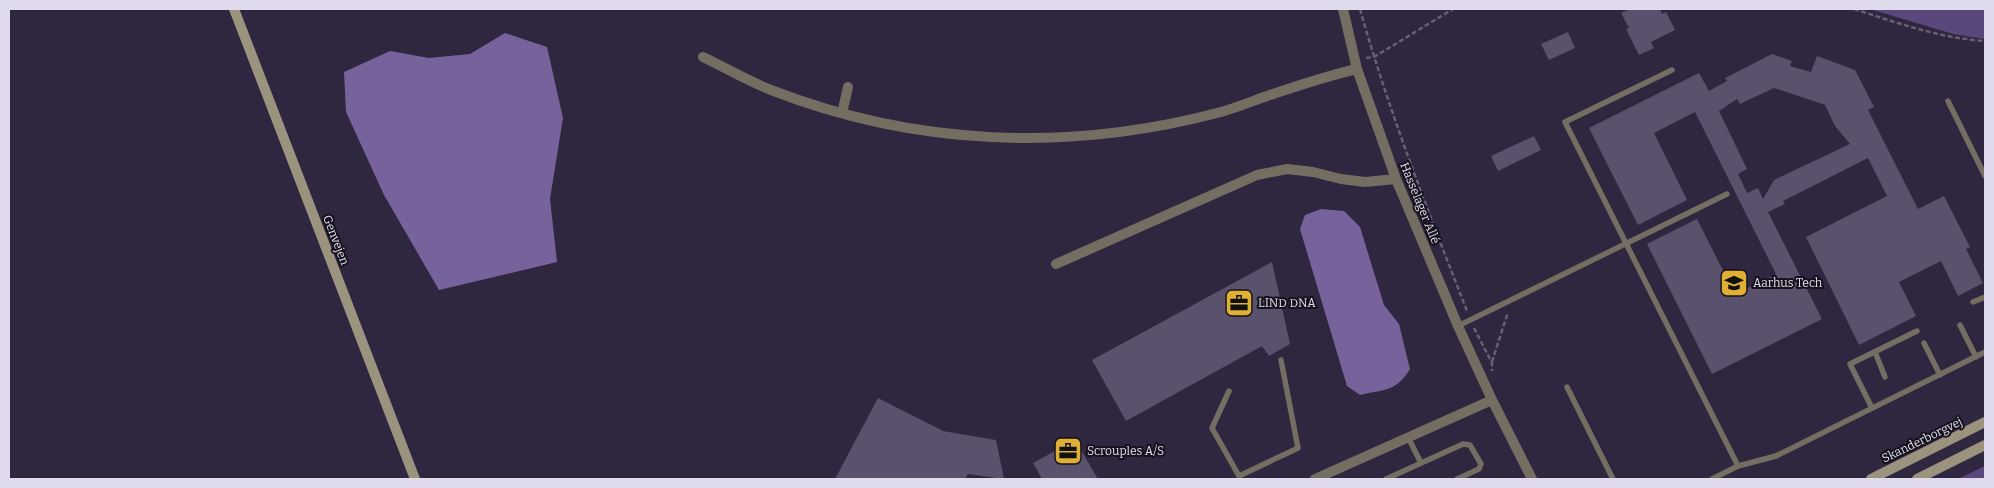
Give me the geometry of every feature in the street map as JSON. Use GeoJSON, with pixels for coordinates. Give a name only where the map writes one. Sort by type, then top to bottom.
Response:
{"type":"FeatureCollection","features":[{"type":"Feature","properties":{"kind":"street","name":"Genvejen"},"geometry":{"type":"LineString","coordinates":[[234,9],[415,479]]}},
{"type":"Feature","properties":{"kind":"street","name":"Hasselager Allé"},"geometry":{"type":"LineString","coordinates":[[1343,9],[1356,65],[1396,179],[1458,326],[1492,400],[1532,479]]}},
{"type":"Feature","properties":{"kind":"street"},"geometry":{"type":"LineString","coordinates":[[703,57],[771,90],[842,113],[907,128],[959,135],[1020,139],[1073,138],[1141,129],[1218,113],[1356,65]]}},
{"type":"Feature","properties":{"kind":"street"},"geometry":{"type":"LineString","coordinates":[[842,113],[848,87]]}},
{"type":"Feature","properties":{"kind":"street"},"geometry":{"type":"LineString","coordinates":[[1056,264],[1257,175],[1286,169],[1365,182],[1396,179]]}},
{"type":"Feature","properties":{"kind":"street"},"geometry":{"type":"LineString","coordinates":[[1315,479],[1492,400]]}},
{"type":"Feature","properties":{"kind":"street","name":"Skanderborgvej"},"geometry":{"type":"LineString","coordinates":[[1871,479],[1985,422]]}},
{"type":"Feature","properties":{"kind":"street"},"geometry":{"type":"LineString","coordinates":[[1917,479],[1985,445]]}},
{"type":"Feature","properties":{"kind":"lane"},"geometry":{"type":"LineString","coordinates":[[1672,70],[1565,122],[1738,466]]}},
{"type":"Feature","properties":{"kind":"lane"},"geometry":{"type":"LineString","coordinates":[[1948,102],[1985,176]]}},
{"type":"Feature","properties":{"kind":"lane"},"geometry":{"type":"LineString","coordinates":[[1458,326],[1727,194]]}},
{"type":"Feature","properties":{"kind":"lane"},"geometry":{"type":"LineString","coordinates":[[1974,302],[1985,297]]}},
{"type":"Feature","properties":{"kind":"lane"},"geometry":{"type":"LineString","coordinates":[[1960,325],[1976,357]]}},
{"type":"Feature","properties":{"kind":"lane"},"geometry":{"type":"LineString","coordinates":[[1872,408],[1850,364],[1917,331]]}},
{"type":"Feature","properties":{"kind":"lane"},"geometry":{"type":"LineString","coordinates":[[1924,343],[1940,375]]}},
{"type":"Feature","properties":{"kind":"lane"},"geometry":{"type":"LineString","coordinates":[[1875,352],[1885,377]]}},
{"type":"Feature","properties":{"kind":"lane"},"geometry":{"type":"LineString","coordinates":[[1712,479],[1738,466],[1776,456],[1985,352]]}},
{"type":"Feature","properties":{"kind":"lane"},"geometry":{"type":"LineString","coordinates":[[1229,391],[1212,428],[1240,478],[1298,448],[1281,360]]}},
{"type":"Feature","properties":{"kind":"lane"},"geometry":{"type":"LineString","coordinates":[[1566,387],[1612,479]]}},
{"type":"Feature","properties":{"kind":"lane"},"geometry":{"type":"LineString","coordinates":[[1408,437],[1421,463]]}},
{"type":"Feature","properties":{"kind":"lane"},"geometry":{"type":"LineString","coordinates":[[1386,479],[1463,444],[1470,445],[1481,464],[1479,469],[1457,479]]}},
{"type":"Feature","properties":{"kind":"path"},"geometry":{"type":"LineString","coordinates":[[1360,9],[1374,57],[1414,175],[1470,320],[1492,363]]}},
{"type":"Feature","properties":{"kind":"path"},"geometry":{"type":"LineString","coordinates":[[1356,65],[1374,57],[1453,9]]}},
{"type":"Feature","properties":{"kind":"path"},"geometry":{"type":"LineString","coordinates":[[1854,9],[1929,34],[1958,40],[1985,42]]}},
{"type":"Feature","properties":{"kind":"path"},"geometry":{"type":"LineString","coordinates":[[1492,372],[1492,363],[1512,300]]}},
{"type":"Feature","properties":{"kind":"shaded area"},"geometry":{"type":"Polygon","coordinates":[[[1870,9],[1985,9],[1985,39],[1953,34],[1870,9]]]}},
{"type":"Feature","properties":{"kind":"shaded area"},"geometry":{"type":"Polygon","coordinates":[[[505,33],[547,47],[563,118],[550,199],[557,262],[439,290],[384,195],[346,112],[344,72],[390,51],[429,58],[470,54],[505,33]]]}},
{"type":"Feature","properties":{"kind":"shaded area"},"geometry":{"type":"Polygon","coordinates":[[[1321,209],[1344,211],[1360,227],[1384,305],[1399,324],[1410,369],[1395,386],[1360,395],[1347,386],[1300,229],[1305,215],[1321,209]]]}},
{"type":"Feature","properties":{"kind":"shaded area"},"geometry":{"type":"Polygon","coordinates":[[[1985,466],[1985,479],[1958,479],[1985,466]]]}},
{"type":"Feature","properties":{"kind":"building"},"geometry":{"type":"Polygon","coordinates":[[[1630,9],[1660,9],[1662,14],[1666,12],[1675,30],[1651,42],[1654,48],[1639,55],[1626,29],[1629,28],[1621,13],[1630,9]]]}},
{"type":"Feature","properties":{"kind":"building"},"geometry":{"type":"Polygon","coordinates":[[[1568,32],[1575,48],[1549,60],[1541,44],[1568,32]]]}},
{"type":"Feature","properties":{"kind":"building"},"geometry":{"type":"Polygon","coordinates":[[[1772,54],[1792,61],[1790,66],[1811,72],[1817,56],[1855,70],[1874,107],[1868,110],[1918,209],[1944,196],[1970,247],[1966,249],[1983,283],[1958,296],[1941,261],[1899,282],[1916,316],[1859,345],[1806,237],[1887,196],[1868,158],[1783,201],[1785,204],[1768,212],[1822,319],[1712,374],[1647,244],[1697,219],[1735,294],[1776,274],[1695,112],[1654,133],[1687,200],[1638,225],[1589,128],[1699,73],[1709,91],[1727,81],[1725,78],[1772,54]],[[1774,88],[1740,104],[1737,99],[1719,111],[1747,169],[1738,174],[1747,193],[1758,188],[1763,199],[1774,180],[1850,144],[1835,126],[1825,105],[1774,88]]]}},
{"type":"Feature","properties":{"kind":"building"},"geometry":{"type":"Polygon","coordinates":[[[1534,136],[1541,150],[1498,171],[1491,156],[1534,136]]]}},
{"type":"Feature","properties":{"kind":"building","name":"LIND DNA"},"geometry":{"type":"Polygon","coordinates":[[[1272,262],[1290,344],[1269,356],[1262,346],[1126,421],[1092,360],[1272,262]]]}},
{"type":"Feature","properties":{"kind":"building"},"geometry":{"type":"Polygon","coordinates":[[[878,398],[943,431],[996,440],[1004,479],[968,474],[965,479],[835,479],[878,398]]]}},
{"type":"Feature","properties":{"kind":"building","name":"Scrouples A/S"},"geometry":{"type":"Polygon","coordinates":[[[1075,440],[1098,479],[1042,479],[1033,463],[1075,440]]]}},
{"type":"Feature","properties":{"kind":"place","name":"Aarhus Tech"},"geometry":{"type":"Point","coordinates":[1734,283]}},
{"type":"Feature","properties":{"kind":"place","name":"LIND DNA"},"geometry":{"type":"Point","coordinates":[1239,303]}},
{"type":"Feature","properties":{"kind":"place","name":"Scrouples A/S"},"geometry":{"type":"Point","coordinates":[1068,451]}}]}
